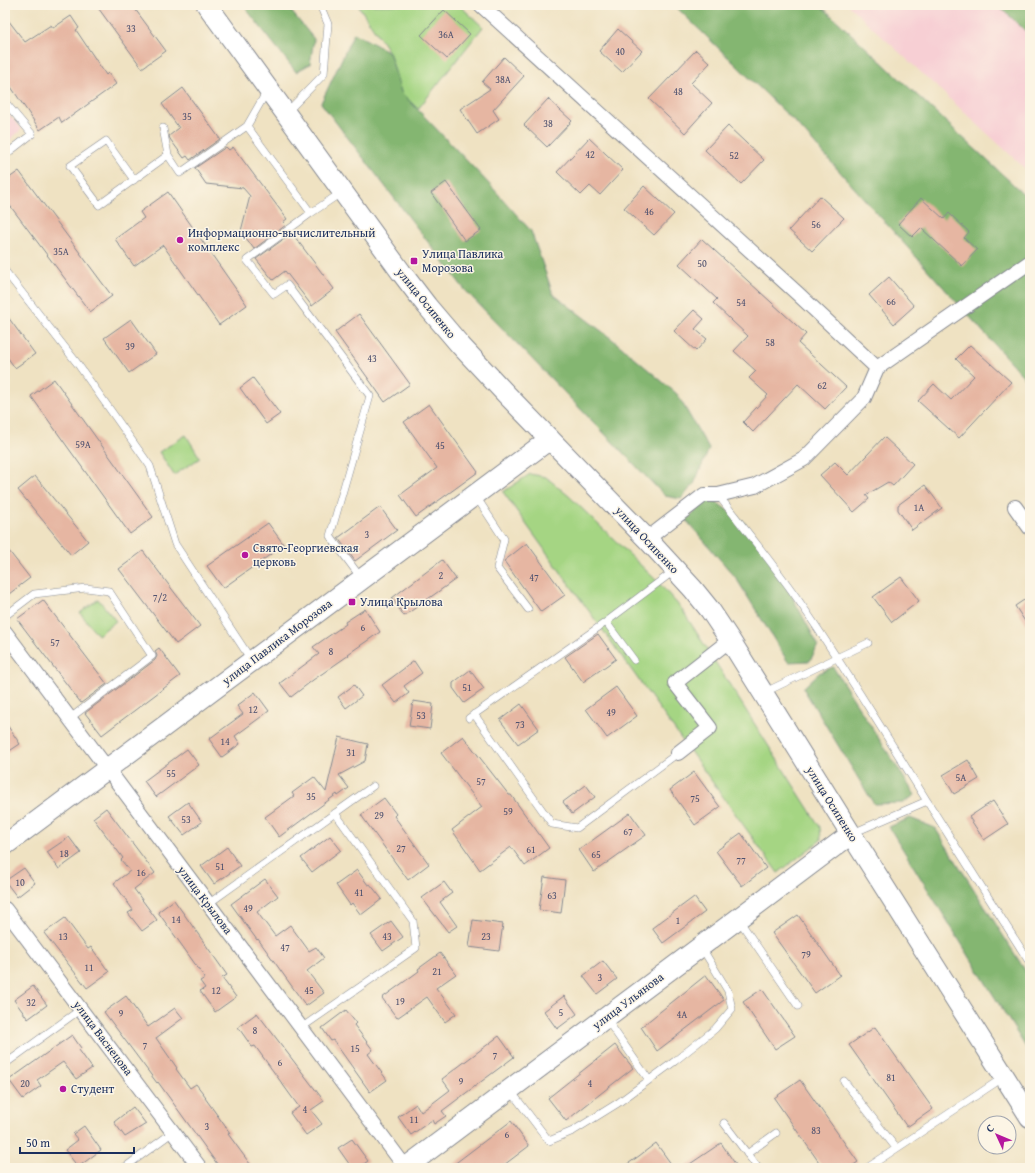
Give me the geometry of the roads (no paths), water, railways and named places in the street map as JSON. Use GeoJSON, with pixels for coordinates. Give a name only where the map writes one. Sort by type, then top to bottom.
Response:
{"type":"FeatureCollection","features":[{"type":"Feature","properties":{"kind":"main road","name":"улица Осипенко"},"geometry":{"type":"LineString","coordinates":[[207,5],[342,192],[428,306],[461,346],[647,539],[710,610],[1030,1118]]}},
{"type":"Feature","properties":{"kind":"main road","name":"улица Павлика Морозова"},"geometry":{"type":"LineString","coordinates":[[5,845],[550,439]]}},
{"type":"Feature","properties":{"kind":"main road","name":"улица Ульянова"},"geometry":{"type":"LineString","coordinates":[[405,1168],[851,834]]}},
{"type":"Feature","properties":{"kind":"street"},"geometry":{"type":"LineString","coordinates":[[481,5],[877,368]]}},
{"type":"Feature","properties":{"kind":"street"},"geometry":{"type":"LineString","coordinates":[[647,539],[704,495],[718,495],[755,486],[804,459],[864,398],[877,368],[1030,262]]}},
{"type":"Feature","properties":{"kind":"street"},"geometry":{"type":"LineString","coordinates":[[1015,507],[1030,528]]}},
{"type":"Feature","properties":{"kind":"street"},"geometry":{"type":"LineString","coordinates":[[678,753],[710,728],[675,683],[730,640]]}},
{"type":"Feature","properties":{"kind":"street","name":"улица Крылова"},"geometry":{"type":"LineString","coordinates":[[8,641],[69,719],[405,1168]]}},
{"type":"Feature","properties":{"kind":"street","name":"улица Васнецова"},"geometry":{"type":"LineString","coordinates":[[5,909],[200,1168]]}},
{"type":"Feature","properties":{"kind":"lane"},"geometry":{"type":"LineString","coordinates":[[285,113],[324,74],[328,24],[320,5]]}},
{"type":"Feature","properties":{"kind":"lane"},"geometry":{"type":"LineString","coordinates":[[163,128],[168,155],[180,173],[247,126],[268,89]]}},
{"type":"Feature","properties":{"kind":"lane"},"geometry":{"type":"LineString","coordinates":[[5,102],[32,134],[5,155]]}},
{"type":"Feature","properties":{"kind":"lane"},"geometry":{"type":"LineString","coordinates":[[247,126],[311,213]]}},
{"type":"Feature","properties":{"kind":"lane"},"geometry":{"type":"LineString","coordinates":[[134,180],[106,141],[70,166],[99,205],[134,180],[168,155]]}},
{"type":"Feature","properties":{"kind":"lane"},"geometry":{"type":"LineString","coordinates":[[342,192],[247,260],[274,294],[287,285],[370,396],[330,536],[362,579]]}},
{"type":"Feature","properties":{"kind":"lane"},"geometry":{"type":"LineString","coordinates":[[5,271],[77,363],[150,466],[176,544],[252,661]]}},
{"type":"Feature","properties":{"kind":"lane"},"geometry":{"type":"LineString","coordinates":[[475,495],[504,539],[497,568],[528,609]]}},
{"type":"Feature","properties":{"kind":"lane"},"geometry":{"type":"LineString","coordinates":[[718,495],[799,601],[837,658],[926,801],[1030,963]]}},
{"type":"Feature","properties":{"kind":"lane"},"geometry":{"type":"LineString","coordinates":[[676,570],[606,622],[471,716],[552,824],[577,828],[678,753]]}},
{"type":"Feature","properties":{"kind":"lane"},"geometry":{"type":"LineString","coordinates":[[5,616],[34,594],[86,588],[109,591],[152,656],[69,719]]}},
{"type":"Feature","properties":{"kind":"lane"},"geometry":{"type":"LineString","coordinates":[[606,622],[634,660]]}},
{"type":"Feature","properties":{"kind":"lane"},"geometry":{"type":"LineString","coordinates":[[763,693],[868,644]]}},
{"type":"Feature","properties":{"kind":"lane"},"geometry":{"type":"LineString","coordinates":[[208,904],[373,786]]}},
{"type":"Feature","properties":{"kind":"lane"},"geometry":{"type":"LineString","coordinates":[[851,834],[926,801]]}},
{"type":"Feature","properties":{"kind":"lane"},"geometry":{"type":"LineString","coordinates":[[301,1028],[416,948],[413,921],[335,813]]}},
{"type":"Feature","properties":{"kind":"lane"},"geometry":{"type":"LineString","coordinates":[[738,918],[798,1006]]}},
{"type":"Feature","properties":{"kind":"lane"},"geometry":{"type":"LineString","coordinates":[[510,1090],[549,1141],[573,1131],[618,1103],[649,1080],[715,1029],[732,1009],[728,991],[701,946]]}},
{"type":"Feature","properties":{"kind":"lane"},"geometry":{"type":"LineString","coordinates":[[5,1064],[81,1009]]}},
{"type":"Feature","properties":{"kind":"lane"},"geometry":{"type":"LineString","coordinates":[[605,1018],[649,1080]]}},
{"type":"Feature","properties":{"kind":"lane"},"geometry":{"type":"LineString","coordinates":[[867,1168],[1004,1077]]}},
{"type":"Feature","properties":{"kind":"lane"},"geometry":{"type":"LineString","coordinates":[[844,1081],[896,1148]]}},
{"type":"Feature","properties":{"kind":"lane"},"geometry":{"type":"LineString","coordinates":[[724,1123],[758,1168]]}},
{"type":"Feature","properties":{"kind":"lane"},"geometry":{"type":"LineString","coordinates":[[124,1168],[173,1132]]}},
{"type":"Feature","properties":{"kind":"lane"},"geometry":{"type":"LineString","coordinates":[[748,1154],[776,1133]]}},
{"type":"Feature","properties":{"kind":"place","name":"Информационно-вычислительный комплекс"},"geometry":{"type":"Point","coordinates":[180,240]}},
{"type":"Feature","properties":{"kind":"place","name":"Улица Павлика Морозова"},"geometry":{"type":"Point","coordinates":[414,261]}},
{"type":"Feature","properties":{"kind":"place","name":"Свято-Георгиевская церковь"},"geometry":{"type":"Point","coordinates":[245,555]}},
{"type":"Feature","properties":{"kind":"place","name":"Улица Крылова"},"geometry":{"type":"Point","coordinates":[352,602]}},
{"type":"Feature","properties":{"kind":"place","name":"Студент"},"geometry":{"type":"Point","coordinates":[63,1089]}}]}
